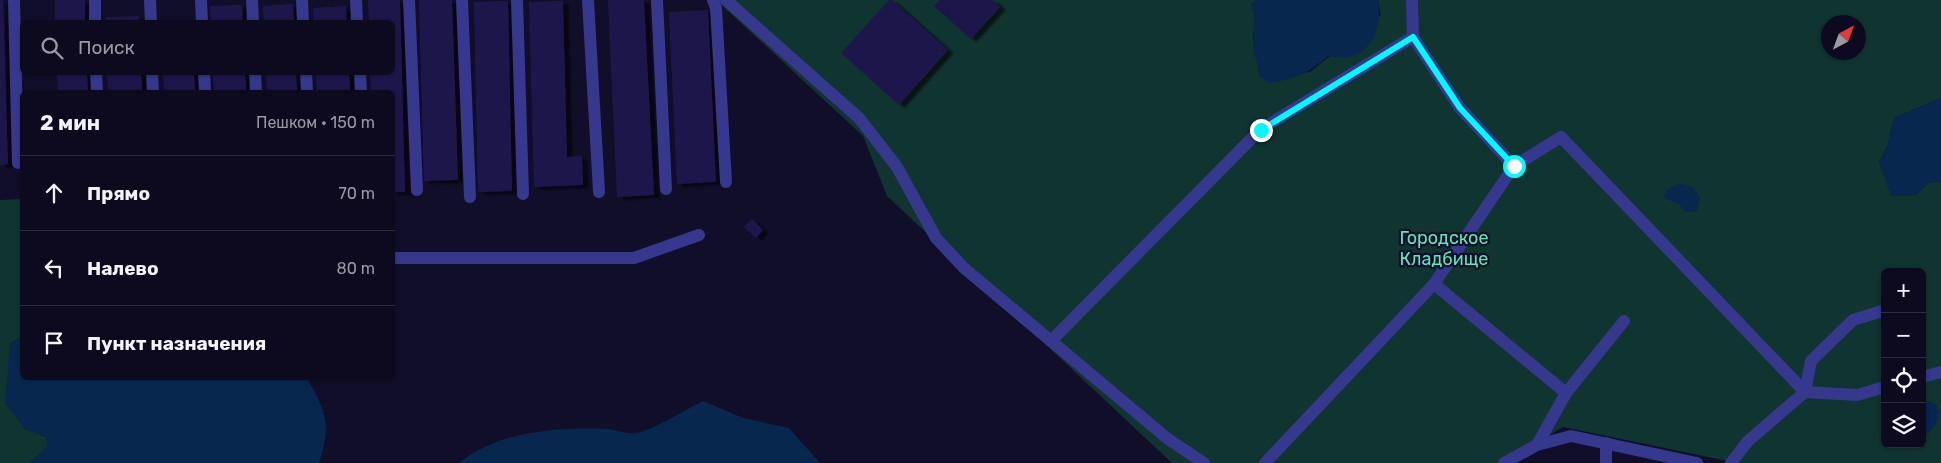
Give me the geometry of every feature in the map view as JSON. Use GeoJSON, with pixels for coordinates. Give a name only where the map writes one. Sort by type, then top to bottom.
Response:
{"type":"FeatureCollection","features":[{"type":"Feature","properties":{"kind":"lane"},"geometry":{"type":"LineString","coordinates":[[14,0],[18,163]]}},
{"type":"Feature","properties":{"kind":"lane"},"geometry":{"type":"LineString","coordinates":[[94,0],[95,20]]}},
{"type":"Feature","properties":{"kind":"lane"},"geometry":{"type":"LineString","coordinates":[[150,0],[151,20]]}},
{"type":"Feature","properties":{"kind":"lane"},"geometry":{"type":"LineString","coordinates":[[201,0],[202,20]]}},
{"type":"Feature","properties":{"kind":"lane"},"geometry":{"type":"LineString","coordinates":[[252,0],[253,20]]}},
{"type":"Feature","properties":{"kind":"lane"},"geometry":{"type":"LineString","coordinates":[[302,0],[303,20]]}},
{"type":"Feature","properties":{"kind":"lane"},"geometry":{"type":"LineString","coordinates":[[356,0],[357,20]]}},
{"type":"Feature","properties":{"kind":"lane"},"geometry":{"type":"LineString","coordinates":[[409,0],[417,190]]}},
{"type":"Feature","properties":{"kind":"lane"},"geometry":{"type":"LineString","coordinates":[[462,0],[470,197]]}},
{"type":"Feature","properties":{"kind":"lane"},"geometry":{"type":"LineString","coordinates":[[517,0],[523,194]]}},
{"type":"Feature","properties":{"kind":"lane"},"geometry":{"type":"LineString","coordinates":[[588,0],[599,192]]}},
{"type":"Feature","properties":{"kind":"lane"},"geometry":{"type":"LineString","coordinates":[[657,0],[666,189]]}},
{"type":"Feature","properties":{"kind":"lane"},"geometry":{"type":"LineString","coordinates":[[713,0],[716,8],[726,182]]}},
{"type":"Feature","properties":{"kind":"lane"},"geometry":{"type":"LineString","coordinates":[[726,0],[858,118],[897,167],[936,238],[964,268],[1168,439],[1204,463]]}},
{"type":"Feature","properties":{"kind":"lane"},"geometry":{"type":"LineString","coordinates":[[1412,0],[1413,37],[1460,108],[1514,166]]}},
{"type":"Feature","properties":{"kind":"lane"},"geometry":{"type":"LineString","coordinates":[[1051,341],[1261,130],[1413,37]]}},
{"type":"Feature","properties":{"kind":"lane"},"geometry":{"type":"LineString","coordinates":[[96,75],[97,90]]}},
{"type":"Feature","properties":{"kind":"lane"},"geometry":{"type":"LineString","coordinates":[[152,75],[153,90]]}},
{"type":"Feature","properties":{"kind":"lane"},"geometry":{"type":"LineString","coordinates":[[204,75],[205,90]]}},
{"type":"Feature","properties":{"kind":"lane"},"geometry":{"type":"LineString","coordinates":[[255,75],[256,90]]}},
{"type":"Feature","properties":{"kind":"lane"},"geometry":{"type":"LineString","coordinates":[[306,75],[307,90]]}},
{"type":"Feature","properties":{"kind":"lane"},"geometry":{"type":"LineString","coordinates":[[360,75],[361,90]]}},
{"type":"Feature","properties":{"kind":"lane"},"geometry":{"type":"LineString","coordinates":[[1265,463],[1434,284],[1514,166],[1561,137],[1805,392],[1857,395],[1881,388]]}},
{"type":"Feature","properties":{"kind":"lane"},"geometry":{"type":"LineString","coordinates":[[395,258],[634,258],[699,235]]}},
{"type":"Feature","properties":{"kind":"lane"},"geometry":{"type":"LineString","coordinates":[[1434,284],[1566,393]]}},
{"type":"Feature","properties":{"kind":"lane"},"geometry":{"type":"LineString","coordinates":[[1731,463],[1748,441],[1805,392],[1811,361],[1853,320],[1881,311]]}},
{"type":"Feature","properties":{"kind":"lane"},"geometry":{"type":"LineString","coordinates":[[1537,445],[1566,393],[1624,321]]}},
{"type":"Feature","properties":{"kind":"lane"},"geometry":{"type":"LineString","coordinates":[[1926,376],[1941,372]]}},
{"type":"Feature","properties":{"kind":"lane"},"geometry":{"type":"LineString","coordinates":[[1504,463],[1537,445],[1571,436],[1698,463]]}},
{"type":"Feature","properties":{"kind":"lane"},"geometry":{"type":"LineString","coordinates":[[1606,443],[1606,463]]}},
{"type":"Feature","properties":{"kind":"green space","name":"Городское Кладбище"},"geometry":{"type":"Polygon","coordinates":[[[716,0],[1257,0],[1251,4],[1256,15],[1253,36],[1260,77],[1310,72],[1381,15],[1378,0],[1941,0],[1941,98],[1894,118],[1888,145],[1879,162],[1915,196],[1928,183],[1941,181],[1941,463],[1737,463],[1563,427],[1504,463],[1172,463],[887,196],[863,136],[716,0]]]}},
{"type":"Feature","properties":{"kind":"green space"},"geometry":{"type":"Polygon","coordinates":[[[20,199],[20,337],[10,344],[9,366],[25,429],[46,437],[48,446],[30,463],[0,463],[0,200],[20,199]]]}},
{"type":"Feature","properties":{"kind":"water"},"geometry":{"type":"Polygon","coordinates":[[[1257,0],[1378,0],[1378,24],[1375,35],[1362,52],[1341,58],[1328,56],[1314,68],[1301,75],[1270,83],[1260,77],[1254,53],[1254,16],[1251,4],[1257,0]]]}},
{"type":"Feature","properties":{"kind":"water"},"geometry":{"type":"Polygon","coordinates":[[[1941,98],[1941,181],[1928,183],[1915,196],[1891,196],[1879,162],[1888,145],[1894,118],[1941,98]]]}},
{"type":"Feature","properties":{"kind":"water"},"geometry":{"type":"Polygon","coordinates":[[[1680,183],[1693,187],[1700,198],[1697,211],[1685,212],[1679,204],[1664,198],[1666,190],[1680,183]]]}},
{"type":"Feature","properties":{"kind":"water"},"geometry":{"type":"Polygon","coordinates":[[[20,337],[20,380],[308,380],[319,400],[325,419],[325,438],[319,463],[30,463],[48,446],[46,437],[25,429],[5,403],[10,344],[20,337]]]}},
{"type":"Feature","properties":{"kind":"water"},"geometry":{"type":"Polygon","coordinates":[[[703,401],[743,418],[789,428],[820,463],[459,463],[474,452],[492,444],[530,433],[550,430],[608,429],[638,433],[703,401]]]}},
{"type":"Feature","properties":{"kind":"water"},"geometry":{"type":"Polygon","coordinates":[[[1926,401],[1934,403],[1940,411],[1935,426],[1926,434],[1926,401]]]}},
{"type":"Feature","properties":{"kind":"building"},"geometry":{"type":"Polygon","coordinates":[[[0,0],[3,0],[8,164],[0,165],[0,0]]]}},
{"type":"Feature","properties":{"kind":"building"},"geometry":{"type":"Polygon","coordinates":[[[55,0],[85,0],[85,20],[55,20],[55,0]]]}},
{"type":"Feature","properties":{"kind":"building"},"geometry":{"type":"Polygon","coordinates":[[[368,0],[400,0],[405,192],[395,192],[395,90],[371,90],[370,75],[395,75],[395,20],[369,20],[368,0]]]}},
{"type":"Feature","properties":{"kind":"building"},"geometry":{"type":"Polygon","coordinates":[[[419,0],[452,0],[458,180],[424,181],[419,0]]]}},
{"type":"Feature","properties":{"kind":"building"},"geometry":{"type":"Polygon","coordinates":[[[608,0],[644,0],[654,195],[617,197],[608,0]]]}},
{"type":"Feature","properties":{"kind":"building"},"geometry":{"type":"Polygon","coordinates":[[[889,0],[892,0],[948,50],[899,105],[841,53],[889,0]]]}},
{"type":"Feature","properties":{"kind":"building"},"geometry":{"type":"Polygon","coordinates":[[[940,0],[993,0],[1000,7],[971,39],[934,6],[940,0]]]}},
{"type":"Feature","properties":{"kind":"building"},"geometry":{"type":"Polygon","coordinates":[[[508,1],[512,191],[478,192],[474,2],[508,1]]]}},
{"type":"Feature","properties":{"kind":"building"},"geometry":{"type":"Polygon","coordinates":[[[563,1],[567,157],[582,156],[583,185],[534,187],[529,2],[563,1]]]}},
{"type":"Feature","properties":{"kind":"building"},"geometry":{"type":"Polygon","coordinates":[[[293,4],[294,20],[264,20],[263,6],[293,4]]]}},
{"type":"Feature","properties":{"kind":"building"},"geometry":{"type":"Polygon","coordinates":[[[242,5],[243,20],[211,20],[210,6],[242,5]]]}},
{"type":"Feature","properties":{"kind":"building"},"geometry":{"type":"Polygon","coordinates":[[[346,6],[347,20],[314,20],[313,8],[346,6]]]}},
{"type":"Feature","properties":{"kind":"building"},"geometry":{"type":"Polygon","coordinates":[[[708,10],[716,182],[677,184],[669,12],[708,10]]]}},
{"type":"Feature","properties":{"kind":"building"},"geometry":{"type":"Polygon","coordinates":[[[139,16],[139,20],[106,20],[106,17],[139,16]]]}},
{"type":"Feature","properties":{"kind":"building"},"geometry":{"type":"Polygon","coordinates":[[[57,75],[87,75],[88,90],[58,90],[57,75]]]}},
{"type":"Feature","properties":{"kind":"building"},"geometry":{"type":"Polygon","coordinates":[[[107,75],[141,75],[142,90],[108,90],[107,75]]]}},
{"type":"Feature","properties":{"kind":"building"},"geometry":{"type":"Polygon","coordinates":[[[163,75],[194,75],[195,90],[164,90],[163,75]]]}},
{"type":"Feature","properties":{"kind":"building"},"geometry":{"type":"Polygon","coordinates":[[[213,75],[245,75],[246,90],[214,90],[213,75]]]}},
{"type":"Feature","properties":{"kind":"building"},"geometry":{"type":"Polygon","coordinates":[[[266,75],[296,75],[297,90],[267,90],[266,75]]]}},
{"type":"Feature","properties":{"kind":"building"},"geometry":{"type":"Polygon","coordinates":[[[316,75],[349,75],[350,90],[317,90],[316,75]]]}},
{"type":"Feature","properties":{"kind":"building"},"geometry":{"type":"Polygon","coordinates":[[[752,219],[763,230],[756,238],[744,227],[752,219]]]}},
{"type":"Feature","properties":{"kind":"route"},"geometry":{"type":"LineString","coordinates":[[1261,130],[1413,37],[1460,108],[1514,166]]}}]}
